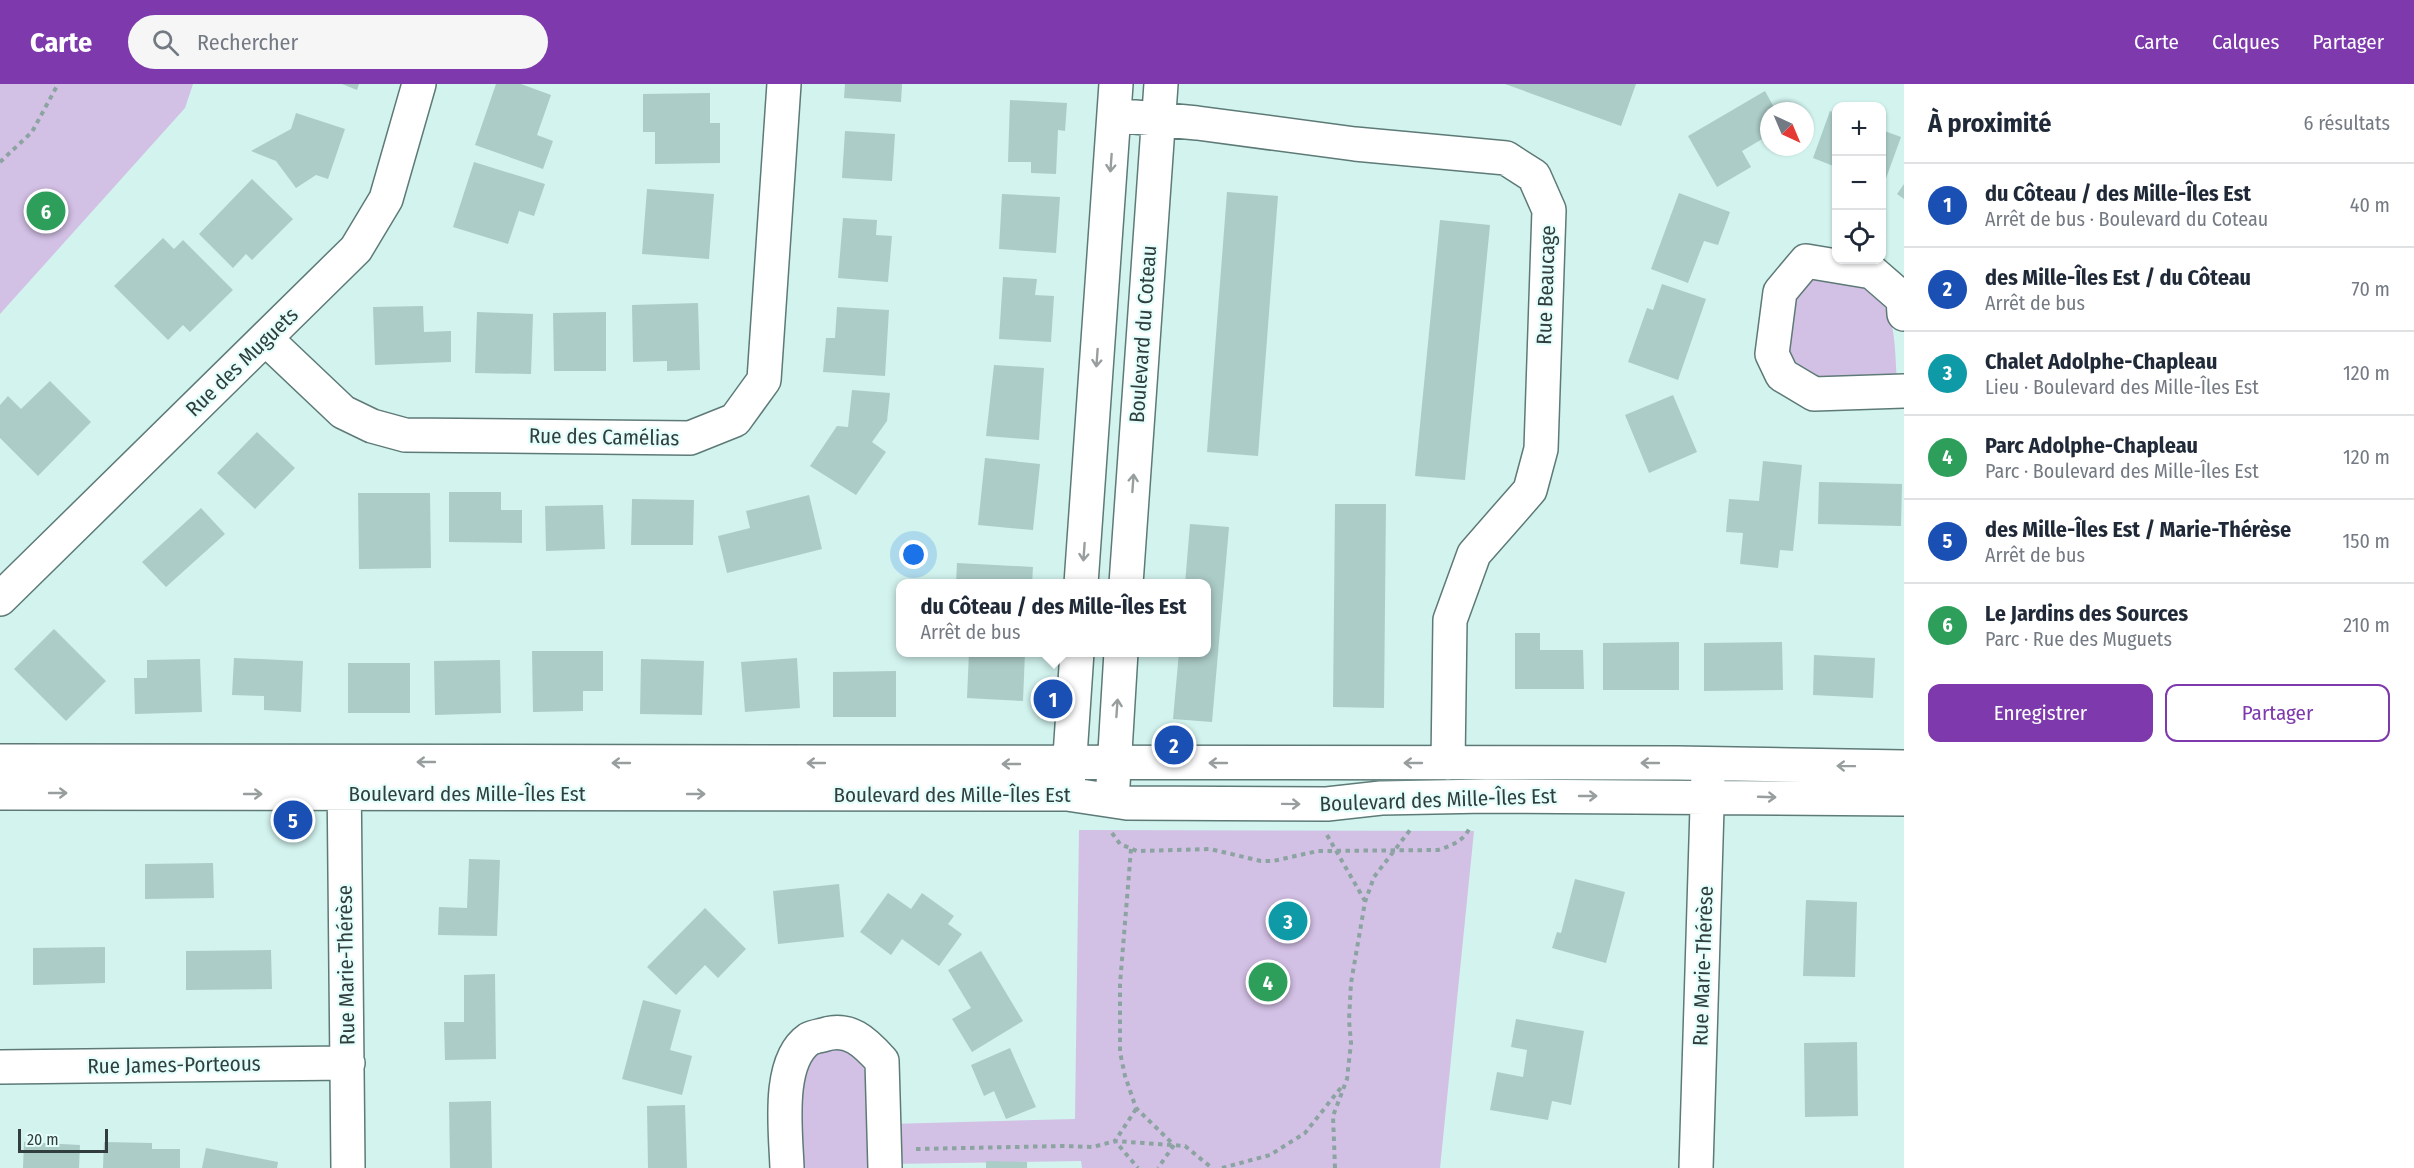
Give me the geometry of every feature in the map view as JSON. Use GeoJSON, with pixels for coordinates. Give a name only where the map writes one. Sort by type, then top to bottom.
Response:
{"type":"FeatureCollection","features":[{"type":"Feature","properties":{"kind":"street","name":"Rue des Muguets"},"geometry":{"type":"LineString","coordinates":[[0,599],[356,249],[386,199],[419,84]]}},
{"type":"Feature","properties":{"kind":"street","name":"Rue des Camélias"},"geometry":{"type":"LineString","coordinates":[[266,339],[342,412],[372,426],[405,435],[690,438],[735,420],[764,380],[784,84]]}},
{"type":"Feature","properties":{"kind":"street","name":"Boulevard du Coteau"},"geometry":{"type":"LineString","coordinates":[[1126,579],[1161,84]]}},
{"type":"Feature","properties":{"kind":"street","name":"Boulevard du Coteau"},"geometry":{"type":"LineString","coordinates":[[1082,579],[1115,99]]}},
{"type":"Feature","properties":{"kind":"street","name":"Rue Beaucage"},"geometry":{"type":"LineString","coordinates":[[1115,99],[1158,119],[1355,144],[1506,158],[1534,176],[1549,210],[1540,449],[1530,489],[1474,554],[1450,620],[1449,763]]}},
{"type":"Feature","properties":{"kind":"street"},"geometry":{"type":"LineString","coordinates":[[1904,314],[1903,299],[1872,272],[1806,261],[1780,292],[1772,354],[1782,375],[1814,394],[1904,391]]}},
{"type":"Feature","properties":{"kind":"street"},"geometry":{"type":"LineString","coordinates":[[1068,779],[1077,657]]}},
{"type":"Feature","properties":{"kind":"street"},"geometry":{"type":"LineString","coordinates":[[1111,814],[1121,657]]}},
{"type":"Feature","properties":{"kind":"street","name":"Boulevard des Mille-Îles Est"},"geometry":{"type":"LineString","coordinates":[[0,761],[344,762],[1068,779],[1111,814],[1127,803],[1326,804],[1382,798],[1422,797],[1708,796],[1904,799]]}},
{"type":"Feature","properties":{"kind":"street","name":"Rue Marie-Thérèse"},"geometry":{"type":"LineString","coordinates":[[344,762],[348,1168]]}},
{"type":"Feature","properties":{"kind":"street","name":"Boulevard des Mille-Îles Est"},"geometry":{"type":"LineString","coordinates":[[0,793],[344,794],[1068,779],[1114,764],[1449,763],[1904,767]]}},
{"type":"Feature","properties":{"kind":"street","name":"Rue Marie-Thérèse"},"geometry":{"type":"LineString","coordinates":[[1696,1168],[1708,764]]}},
{"type":"Feature","properties":{"kind":"street"},"geometry":{"type":"LineString","coordinates":[[787,1168],[786,1083],[794,1058],[809,1039],[836,1031],[864,1041],[882,1060],[884,1159]]}},
{"type":"Feature","properties":{"kind":"street","name":"Rue James-Porteous"},"geometry":{"type":"LineString","coordinates":[[0,1067],[348,1063]]}},
{"type":"Feature","properties":{"kind":"path"},"geometry":{"type":"LineString","coordinates":[[0,162],[32,132],[58,84]]}},
{"type":"Feature","properties":{"kind":"path"},"geometry":{"type":"LineString","coordinates":[[1111,814],[1120,844],[1131,849],[1124,909],[1118,1036],[1125,1077],[1136,1108],[1174,1145]]}},
{"type":"Feature","properties":{"kind":"path","name":"Boulevard des Mille-Îles Est"},"geometry":{"type":"LineString","coordinates":[[1131,849],[1210,849],[1252,860],[1267,861],[1318,851],[1438,850],[1448,847],[1466,834],[1470,822]]}},
{"type":"Feature","properties":{"kind":"path"},"geometry":{"type":"LineString","coordinates":[[1335,1168],[1333,1116],[1347,1079],[1351,1044],[1349,1020],[1351,983],[1365,902],[1374,877],[1412,828]]}},
{"type":"Feature","properties":{"kind":"path"},"geometry":{"type":"LineString","coordinates":[[1325,830],[1365,902]]}},
{"type":"Feature","properties":{"kind":"path"},"geometry":{"type":"LineString","coordinates":[[1222,1168],[1270,1155],[1305,1133],[1347,1079]]}},
{"type":"Feature","properties":{"kind":"path"},"geometry":{"type":"LineString","coordinates":[[1115,1141],[1136,1108]]}},
{"type":"Feature","properties":{"kind":"path"},"geometry":{"type":"LineString","coordinates":[[1115,1141],[1138,1168]]}},
{"type":"Feature","properties":{"kind":"path"},"geometry":{"type":"LineString","coordinates":[[884,1159],[1051,1146],[1093,1147],[1115,1141],[1185,1146],[1212,1168]]}},
{"type":"Feature","properties":{"kind":"path"},"geometry":{"type":"LineString","coordinates":[[1158,1168],[1174,1145]]}},
{"type":"Feature","properties":{"kind":"shaded area"},"geometry":{"type":"Polygon","coordinates":[[[0,84],[193,84],[185,108],[0,314],[0,84]]]}},
{"type":"Feature","properties":{"kind":"shaded area"},"geometry":{"type":"Polygon","coordinates":[[[1808,279],[1855,285],[1869,291],[1879,299],[1891,322],[1897,378],[1822,382],[1788,368],[1788,302],[1808,279]]]}},
{"type":"Feature","properties":{"kind":"shaded area"},"geometry":{"type":"Polygon","coordinates":[[[1079,830],[1474,831],[1440,1168],[1082,1168],[1081,1161],[890,1164],[890,1124],[1075,1119],[1079,830]]]}},
{"type":"Feature","properties":{"kind":"shaded area"},"geometry":{"type":"Polygon","coordinates":[[[864,1041],[885,1168],[787,1168],[794,1058],[864,1041]]]}},
{"type":"Feature","properties":{"kind":"building"},"geometry":{"type":"Polygon","coordinates":[[[342,84],[359,84],[357,90],[342,84]]]}},
{"type":"Feature","properties":{"kind":"building"},"geometry":{"type":"Polygon","coordinates":[[[496,84],[521,84],[551,95],[537,135],[553,141],[543,169],[475,145],[496,84]]]}},
{"type":"Feature","properties":{"kind":"building"},"geometry":{"type":"Polygon","coordinates":[[[845,84],[902,84],[901,102],[844,98],[845,84]]]}},
{"type":"Feature","properties":{"kind":"building"},"geometry":{"type":"Polygon","coordinates":[[[1505,84],[1636,84],[1621,126],[1505,84]]]}},
{"type":"Feature","properties":{"kind":"building"},"geometry":{"type":"Polygon","coordinates":[[[1765,91],[1771,102],[1760,102],[1760,140],[1742,151],[1751,167],[1717,187],[1688,136],[1765,91]]]}},
{"type":"Feature","properties":{"kind":"building"},"geometry":{"type":"Polygon","coordinates":[[[710,93],[710,123],[720,123],[720,163],[655,164],[655,132],[643,132],[643,94],[710,93]]]}},
{"type":"Feature","properties":{"kind":"building"},"geometry":{"type":"Polygon","coordinates":[[[1010,100],[1067,103],[1065,131],[1058,130],[1056,174],[1031,173],[1031,162],[1008,162],[1010,100]]]}},
{"type":"Feature","properties":{"kind":"building"},"geometry":{"type":"Polygon","coordinates":[[[1830,111],[1832,112],[1832,165],[1813,158],[1830,111]]]}},
{"type":"Feature","properties":{"kind":"building"},"geometry":{"type":"Polygon","coordinates":[[[296,113],[345,129],[328,179],[316,175],[296,188],[276,161],[251,151],[291,129],[296,113]]]}},
{"type":"Feature","properties":{"kind":"building"},"geometry":{"type":"Polygon","coordinates":[[[845,131],[895,134],[892,181],[842,178],[845,131]]]}},
{"type":"Feature","properties":{"kind":"building"},"geometry":{"type":"Polygon","coordinates":[[[1886,131],[1901,137],[1886,178],[1886,131]]]}},
{"type":"Feature","properties":{"kind":"building"},"geometry":{"type":"Polygon","coordinates":[[[474,162],[545,184],[534,216],[519,211],[508,244],[453,227],[474,162]]]}},
{"type":"Feature","properties":{"kind":"building"},"geometry":{"type":"Polygon","coordinates":[[[252,179],[293,219],[252,260],[246,254],[233,268],[199,234],[252,179]]]}},
{"type":"Feature","properties":{"kind":"building"},"geometry":{"type":"Polygon","coordinates":[[[1904,184],[1904,199],[1897,194],[1904,184]]]}},
{"type":"Feature","properties":{"kind":"building"},"geometry":{"type":"Polygon","coordinates":[[[647,189],[714,194],[709,259],[642,254],[647,189]]]}},
{"type":"Feature","properties":{"kind":"building"},"geometry":{"type":"Polygon","coordinates":[[[1227,192],[1278,196],[1258,456],[1207,452],[1227,192]]]}},
{"type":"Feature","properties":{"kind":"building"},"geometry":{"type":"Polygon","coordinates":[[[1679,193],[1730,212],[1718,245],[1704,241],[1688,283],[1651,269],[1679,193]]]}},
{"type":"Feature","properties":{"kind":"building"},"geometry":{"type":"Polygon","coordinates":[[[1002,194],[1060,197],[1056,253],[999,249],[1002,194]]]}},
{"type":"Feature","properties":{"kind":"building"},"geometry":{"type":"Polygon","coordinates":[[[843,218],[877,220],[876,235],[892,236],[888,282],[838,278],[843,218]]]}},
{"type":"Feature","properties":{"kind":"building"},"geometry":{"type":"Polygon","coordinates":[[[1440,220],[1490,225],[1465,480],[1415,476],[1440,220]]]}},
{"type":"Feature","properties":{"kind":"building"},"geometry":{"type":"Polygon","coordinates":[[[163,238],[174,249],[183,240],[233,290],[190,332],[183,325],[168,340],[114,286],[163,238]]]}},
{"type":"Feature","properties":{"kind":"building"},"geometry":{"type":"Polygon","coordinates":[[[1003,277],[1037,279],[1035,295],[1054,296],[1051,342],[999,339],[1003,277]]]}},
{"type":"Feature","properties":{"kind":"building"},"geometry":{"type":"Polygon","coordinates":[[[1662,284],[1706,299],[1678,380],[1628,362],[1647,308],[1653,310],[1662,284]]]}},
{"type":"Feature","properties":{"kind":"building"},"geometry":{"type":"Polygon","coordinates":[[[698,303],[700,370],[667,371],[667,361],[633,362],[632,305],[698,303]]]}},
{"type":"Feature","properties":{"kind":"building"},"geometry":{"type":"Polygon","coordinates":[[[423,306],[424,332],[451,331],[451,362],[375,365],[373,307],[423,306]]]}},
{"type":"Feature","properties":{"kind":"building"},"geometry":{"type":"Polygon","coordinates":[[[837,307],[889,310],[885,376],[823,372],[826,338],[835,338],[837,307]]]}},
{"type":"Feature","properties":{"kind":"building"},"geometry":{"type":"Polygon","coordinates":[[[477,312],[533,314],[531,374],[475,373],[477,312]]]}},
{"type":"Feature","properties":{"kind":"building"},"geometry":{"type":"Polygon","coordinates":[[[606,312],[606,371],[554,371],[553,313],[606,312]]]}},
{"type":"Feature","properties":{"kind":"building"},"geometry":{"type":"Polygon","coordinates":[[[994,365],[1044,368],[1039,440],[986,436],[994,365]]]}},
{"type":"Feature","properties":{"kind":"building"},"geometry":{"type":"Polygon","coordinates":[[[50,381],[91,422],[38,476],[0,438],[0,405],[8,396],[21,409],[50,381]]]}},
{"type":"Feature","properties":{"kind":"building"},"geometry":{"type":"Polygon","coordinates":[[[852,390],[890,393],[887,421],[872,442],[886,452],[856,495],[810,466],[837,426],[848,427],[852,390]]]}},
{"type":"Feature","properties":{"kind":"building"},"geometry":{"type":"Polygon","coordinates":[[[1673,395],[1697,452],[1649,473],[1625,415],[1673,395]]]}},
{"type":"Feature","properties":{"kind":"building"},"geometry":{"type":"Polygon","coordinates":[[[257,432],[295,468],[255,509],[217,473],[257,432]]]}},
{"type":"Feature","properties":{"kind":"building"},"geometry":{"type":"Polygon","coordinates":[[[985,458],[1040,464],[1033,530],[978,525],[985,458]]]}},
{"type":"Feature","properties":{"kind":"building"},"geometry":{"type":"Polygon","coordinates":[[[1763,461],[1802,465],[1793,551],[1780,550],[1778,568],[1740,564],[1743,533],[1726,532],[1729,499],[1759,501],[1763,461]]]}},
{"type":"Feature","properties":{"kind":"building"},"geometry":{"type":"Polygon","coordinates":[[[1819,482],[1902,484],[1901,526],[1818,524],[1819,482]]]}},
{"type":"Feature","properties":{"kind":"building"},"geometry":{"type":"Polygon","coordinates":[[[449,492],[501,492],[501,510],[522,510],[522,543],[449,542],[449,492]]]}},
{"type":"Feature","properties":{"kind":"building"},"geometry":{"type":"Polygon","coordinates":[[[358,493],[430,493],[431,568],[359,569],[358,493]]]}},
{"type":"Feature","properties":{"kind":"building"},"geometry":{"type":"Polygon","coordinates":[[[809,495],[822,549],[727,573],[718,536],[750,528],[746,511],[809,495]]]}},
{"type":"Feature","properties":{"kind":"building"},"geometry":{"type":"Polygon","coordinates":[[[632,499],[694,500],[693,545],[631,545],[632,499]]]}},
{"type":"Feature","properties":{"kind":"building"},"geometry":{"type":"Polygon","coordinates":[[[1335,504],[1386,504],[1384,708],[1333,707],[1335,504]]]}},
{"type":"Feature","properties":{"kind":"building"},"geometry":{"type":"Polygon","coordinates":[[[603,505],[605,549],[546,551],[545,506],[603,505]]]}},
{"type":"Feature","properties":{"kind":"building"},"geometry":{"type":"Polygon","coordinates":[[[201,508],[225,534],[166,587],[142,562],[201,508]]]}},
{"type":"Feature","properties":{"kind":"building"},"geometry":{"type":"Polygon","coordinates":[[[1190,524],[1229,527],[1212,722],[1173,719],[1179,657],[1211,657],[1211,579],[1185,579],[1190,524]]]}},
{"type":"Feature","properties":{"kind":"building"},"geometry":{"type":"Polygon","coordinates":[[[957,563],[1033,567],[1032,579],[956,579],[957,563]]]}},
{"type":"Feature","properties":{"kind":"building"},"geometry":{"type":"Polygon","coordinates":[[[54,629],[106,681],[66,721],[14,669],[54,629]]]}},
{"type":"Feature","properties":{"kind":"building"},"geometry":{"type":"Polygon","coordinates":[[[1515,633],[1540,633],[1540,650],[1583,650],[1584,689],[1515,689],[1515,633]]]}},
{"type":"Feature","properties":{"kind":"building"},"geometry":{"type":"Polygon","coordinates":[[[1679,642],[1679,690],[1603,690],[1603,643],[1679,642]]]}},
{"type":"Feature","properties":{"kind":"building"},"geometry":{"type":"Polygon","coordinates":[[[1782,642],[1783,690],[1704,691],[1704,643],[1782,642]]]}},
{"type":"Feature","properties":{"kind":"building"},"geometry":{"type":"Polygon","coordinates":[[[532,651],[603,651],[603,691],[583,691],[583,711],[533,712],[532,651]]]}},
{"type":"Feature","properties":{"kind":"building"},"geometry":{"type":"Polygon","coordinates":[[[1814,655],[1875,658],[1873,698],[1813,695],[1814,655]]]}},
{"type":"Feature","properties":{"kind":"building"},"geometry":{"type":"Polygon","coordinates":[[[969,657],[1025,657],[1023,701],[967,698],[969,657]]]}},
{"type":"Feature","properties":{"kind":"building"},"geometry":{"type":"Polygon","coordinates":[[[234,658],[303,661],[301,712],[264,710],[264,696],[232,695],[234,658]]]}},
{"type":"Feature","properties":{"kind":"building"},"geometry":{"type":"Polygon","coordinates":[[[797,658],[800,708],[745,712],[741,662],[797,658]]]}},
{"type":"Feature","properties":{"kind":"building"},"geometry":{"type":"Polygon","coordinates":[[[200,659],[202,712],[135,714],[134,678],[147,678],[147,660],[200,659]]]}},
{"type":"Feature","properties":{"kind":"building"},"geometry":{"type":"Polygon","coordinates":[[[641,659],[704,661],[702,715],[640,714],[641,659]]]}},
{"type":"Feature","properties":{"kind":"building"},"geometry":{"type":"Polygon","coordinates":[[[500,660],[501,713],[435,715],[434,661],[500,660]]]}},
{"type":"Feature","properties":{"kind":"building"},"geometry":{"type":"Polygon","coordinates":[[[348,663],[410,663],[410,713],[348,713],[348,663]]]}},
{"type":"Feature","properties":{"kind":"building"},"geometry":{"type":"Polygon","coordinates":[[[896,671],[896,717],[833,717],[833,672],[896,671]]]}},
{"type":"Feature","properties":{"kind":"building"},"geometry":{"type":"Polygon","coordinates":[[[469,859],[500,860],[497,936],[438,935],[439,907],[467,908],[469,859]]]}},
{"type":"Feature","properties":{"kind":"building"},"geometry":{"type":"Polygon","coordinates":[[[213,863],[214,898],[145,899],[145,864],[213,863]]]}},
{"type":"Feature","properties":{"kind":"building"},"geometry":{"type":"Polygon","coordinates":[[[1575,879],[1625,892],[1606,963],[1552,948],[1557,932],[1561,933],[1575,879]]]}},
{"type":"Feature","properties":{"kind":"building"},"geometry":{"type":"Polygon","coordinates":[[[839,884],[844,937],[778,944],[773,891],[839,884]]]}},
{"type":"Feature","properties":{"kind":"building"},"geometry":{"type":"Polygon","coordinates":[[[888,893],[911,909],[922,893],[954,916],[948,924],[962,934],[939,966],[902,939],[891,955],[860,932],[888,893]]]}},
{"type":"Feature","properties":{"kind":"building"},"geometry":{"type":"Polygon","coordinates":[[[1806,900],[1857,902],[1855,977],[1803,976],[1806,900]]]}},
{"type":"Feature","properties":{"kind":"building"},"geometry":{"type":"Polygon","coordinates":[[[1275,903],[1303,904],[1302,939],[1274,938],[1275,903]]]}},
{"type":"Feature","properties":{"kind":"building"},"geometry":{"type":"Polygon","coordinates":[[[705,908],[746,949],[718,978],[705,965],[676,995],[647,967],[705,908]]]}},
{"type":"Feature","properties":{"kind":"building"},"geometry":{"type":"Polygon","coordinates":[[[105,947],[105,983],[33,985],[33,948],[105,947]]]}},
{"type":"Feature","properties":{"kind":"building"},"geometry":{"type":"Polygon","coordinates":[[[271,950],[272,989],[186,990],[186,951],[271,950]]]}},
{"type":"Feature","properties":{"kind":"building"},"geometry":{"type":"Polygon","coordinates":[[[981,951],[1023,1021],[972,1052],[952,1019],[971,1008],[948,970],[981,951]]]}},
{"type":"Feature","properties":{"kind":"building"},"geometry":{"type":"Polygon","coordinates":[[[495,974],[496,1059],[445,1060],[444,1022],[464,1022],[464,975],[495,974]]]}},
{"type":"Feature","properties":{"kind":"building"},"geometry":{"type":"Polygon","coordinates":[[[643,1000],[681,1010],[670,1050],[692,1056],[682,1095],[622,1079],[643,1000]]]}},
{"type":"Feature","properties":{"kind":"building"},"geometry":{"type":"Polygon","coordinates":[[[1516,1019],[1584,1031],[1571,1105],[1552,1101],[1548,1120],[1490,1110],[1497,1072],[1523,1077],[1527,1050],[1511,1047],[1516,1019]]]}},
{"type":"Feature","properties":{"kind":"building"},"geometry":{"type":"Polygon","coordinates":[[[1857,1042],[1858,1116],[1805,1117],[1804,1043],[1857,1042]]]}},
{"type":"Feature","properties":{"kind":"building"},"geometry":{"type":"Polygon","coordinates":[[[1010,1048],[1036,1107],[1006,1119],[994,1091],[984,1096],[971,1065],[1010,1048]]]}},
{"type":"Feature","properties":{"kind":"building"},"geometry":{"type":"Polygon","coordinates":[[[491,1101],[492,1168],[450,1168],[449,1102],[491,1101]]]}},
{"type":"Feature","properties":{"kind":"building"},"geometry":{"type":"Polygon","coordinates":[[[685,1105],[687,1168],[648,1168],[647,1106],[685,1105]]]}},
{"type":"Feature","properties":{"kind":"building"},"geometry":{"type":"Polygon","coordinates":[[[24,1142],[80,1145],[79,1168],[23,1168],[24,1142]]]}},
{"type":"Feature","properties":{"kind":"building"},"geometry":{"type":"Polygon","coordinates":[[[104,1142],[152,1143],[152,1149],[180,1149],[180,1168],[103,1168],[104,1142]]]}},
{"type":"Feature","properties":{"kind":"building"},"geometry":{"type":"Polygon","coordinates":[[[206,1148],[278,1162],[277,1168],[202,1168],[206,1148]]]}},
{"type":"Feature","properties":{"kind":"building"},"geometry":{"type":"Polygon","coordinates":[[[986,1161],[1027,1162],[1027,1168],[986,1168],[986,1161]]]}},
{"type":"Feature","properties":{"kind":"place","name":"Le Jardins des Sources"},"geometry":{"type":"Point","coordinates":[46,211]}},
{"type":"Feature","properties":{"kind":"place","name":"du Côteau / des Mille-Îles Est"},"geometry":{"type":"Point","coordinates":[1053,699]}},
{"type":"Feature","properties":{"kind":"place","name":"des Mille-Îles Est / du Côteau"},"geometry":{"type":"Point","coordinates":[1174,745]}},
{"type":"Feature","properties":{"kind":"place","name":"des Mille-Îles Est / Marie-Thérèse"},"geometry":{"type":"Point","coordinates":[293,820]}},
{"type":"Feature","properties":{"kind":"place","name":"Chalet Adolphe-Chapleau"},"geometry":{"type":"Point","coordinates":[1288,921]}},
{"type":"Feature","properties":{"kind":"place","name":"Parc Adolphe-Chapleau"},"geometry":{"type":"Point","coordinates":[1268,982]}}]}
